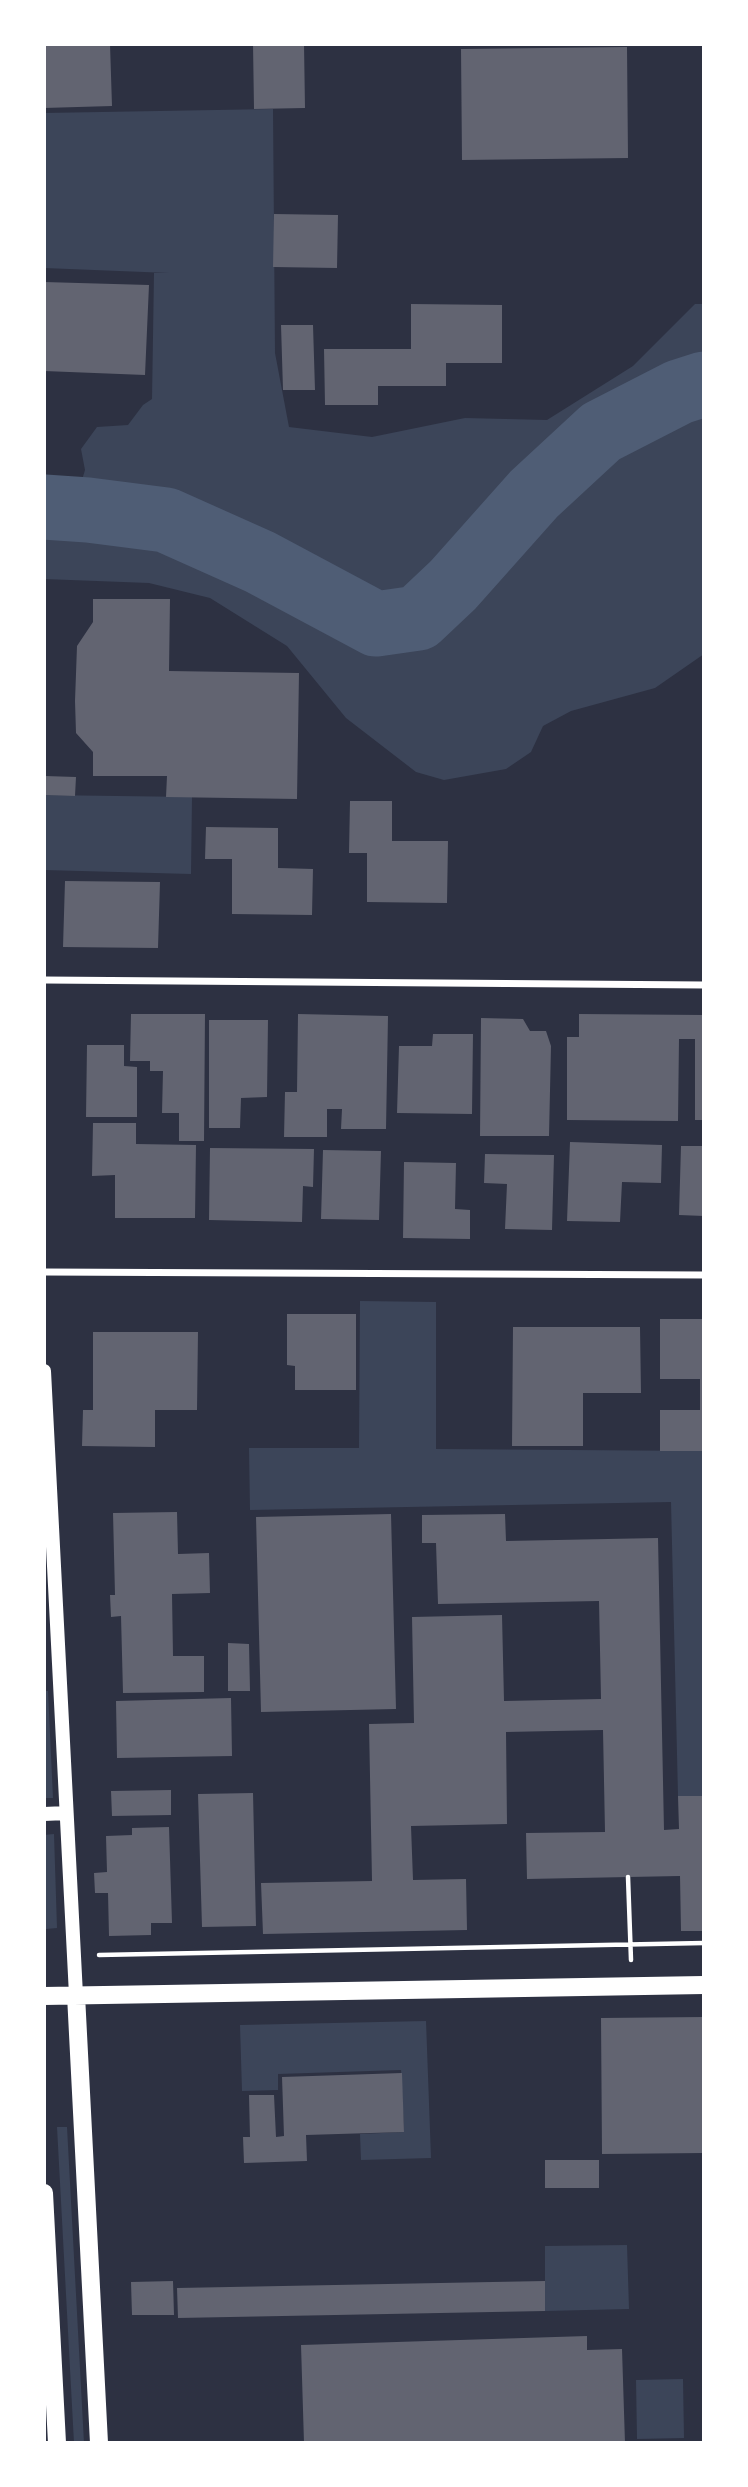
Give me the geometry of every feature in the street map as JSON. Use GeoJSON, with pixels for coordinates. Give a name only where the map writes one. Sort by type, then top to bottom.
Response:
{"type":"FeatureCollection","features":[{"type":"Feature","properties":{"kind":"main road"},"geometry":{"type":"LineString","coordinates":[[44,1371],[51,1666],[66,1814],[99,2443]]}},
{"type":"Feature","properties":{"kind":"main road"},"geometry":{"type":"LineString","coordinates":[[44,1814],[66,1814]]}},
{"type":"Feature","properties":{"kind":"main road"},"geometry":{"type":"LineString","coordinates":[[44,1996],[704,1985]]}},
{"type":"Feature","properties":{"kind":"main road"},"geometry":{"type":"LineString","coordinates":[[44,2193],[57,2443]]}},
{"type":"Feature","properties":{"kind":"street"},"geometry":{"type":"LineString","coordinates":[[44,980],[704,985]]}},
{"type":"Feature","properties":{"kind":"street"},"geometry":{"type":"LineString","coordinates":[[44,1272],[704,1275]]}},
{"type":"Feature","properties":{"kind":"path"},"geometry":{"type":"LineString","coordinates":[[628,1877],[631,1986]]}},
{"type":"Feature","properties":{"kind":"path"},"geometry":{"type":"LineString","coordinates":[[74,1956],[704,1943]]}},
{"type":"Feature","properties":{"kind":"shaded area"},"geometry":{"type":"Polygon","coordinates":[[[273,109],[275,353],[289,427],[372,437],[465,418],[547,420],[633,366],[695,304],[704,304],[704,654],[655,688],[571,711],[543,726],[531,752],[506,769],[444,780],[416,772],[346,718],[287,646],[210,598],[149,583],[44,579],[44,500],[78,493],[85,470],[81,449],[97,427],[128,425],[143,405],[152,399],[154,273],[169,273],[44,268],[44,113],[273,109]]]}},
{"type":"Feature","properties":{"kind":"shaded area"},"geometry":{"type":"Polygon","coordinates":[[[44,795],[192,797],[191,874],[44,870],[44,795]]]}},
{"type":"Feature","properties":{"kind":"shaded area"},"geometry":{"type":"Polygon","coordinates":[[[360,1301],[436,1302],[436,1449],[704,1451],[704,1796],[678,1796],[671,1502],[250,1510],[249,1448],[359,1448],[360,1301]]]}},
{"type":"Feature","properties":{"kind":"shaded area"},"geometry":{"type":"Polygon","coordinates":[[[44,1691],[48,1691],[53,1798],[44,1798],[44,1691]]]}},
{"type":"Feature","properties":{"kind":"shaded area"},"geometry":{"type":"Polygon","coordinates":[[[54,1834],[57,1928],[46,1929],[44,1835],[54,1834]]]}},
{"type":"Feature","properties":{"kind":"shaded area"},"geometry":{"type":"Polygon","coordinates":[[[426,2021],[431,2158],[361,2160],[360,2134],[404,2132],[401,2070],[278,2074],[278,2090],[242,2091],[240,2025],[426,2021]]]}},
{"type":"Feature","properties":{"kind":"shaded area"},"geometry":{"type":"Polygon","coordinates":[[[57,2127],[67,2127],[84,2443],[74,2443],[57,2127]]]}},
{"type":"Feature","properties":{"kind":"shaded area"},"geometry":{"type":"Polygon","coordinates":[[[627,2245],[629,2309],[545,2311],[545,2246],[627,2245]]]}},
{"type":"Feature","properties":{"kind":"shaded area"},"geometry":{"type":"Polygon","coordinates":[[[683,2379],[684,2438],[637,2439],[636,2380],[683,2379]]]}},
{"type":"Feature","properties":{"kind":"building"},"geometry":{"type":"Polygon","coordinates":[[[44,44],[110,44],[112,106],[44,108],[44,44]]]}},
{"type":"Feature","properties":{"kind":"building"},"geometry":{"type":"Polygon","coordinates":[[[253,44],[304,44],[305,108],[254,109],[253,44]]]}},
{"type":"Feature","properties":{"kind":"building"},"geometry":{"type":"Polygon","coordinates":[[[627,47],[628,158],[462,160],[461,49],[627,47]]]}},
{"type":"Feature","properties":{"kind":"building"},"geometry":{"type":"Polygon","coordinates":[[[274,214],[338,215],[337,268],[273,267],[274,214]]]}},
{"type":"Feature","properties":{"kind":"building"},"geometry":{"type":"Polygon","coordinates":[[[44,282],[149,285],[145,375],[44,371],[44,282]]]}},
{"type":"Feature","properties":{"kind":"building"},"geometry":{"type":"Polygon","coordinates":[[[411,304],[502,305],[502,363],[446,363],[446,386],[378,386],[378,405],[325,405],[324,349],[411,349],[411,304]]]}},
{"type":"Feature","properties":{"kind":"building"},"geometry":{"type":"Polygon","coordinates":[[[281,325],[313,325],[315,390],[283,390],[281,325]]]}},
{"type":"Feature","properties":{"kind":"building"},"geometry":{"type":"Polygon","coordinates":[[[93,599],[170,599],[169,671],[299,673],[297,799],[166,797],[167,776],[93,776],[93,752],[76,733],[75,701],[77,646],[93,622],[93,599]]]}},
{"type":"Feature","properties":{"kind":"building"},"geometry":{"type":"Polygon","coordinates":[[[45,776],[76,777],[75,796],[45,795],[45,776]]]}},
{"type":"Feature","properties":{"kind":"building"},"geometry":{"type":"Polygon","coordinates":[[[350,801],[392,801],[392,841],[448,841],[447,903],[367,902],[367,853],[349,853],[350,801]]]}},
{"type":"Feature","properties":{"kind":"building"},"geometry":{"type":"Polygon","coordinates":[[[206,827],[278,828],[278,868],[313,869],[312,915],[232,914],[232,859],[205,859],[206,827]]]}},
{"type":"Feature","properties":{"kind":"building"},"geometry":{"type":"Polygon","coordinates":[[[65,881],[160,882],[158,948],[63,947],[65,881]]]}},
{"type":"Feature","properties":{"kind":"building"},"geometry":{"type":"Polygon","coordinates":[[[131,1014],[205,1014],[204,1141],[179,1141],[179,1113],[162,1113],[163,1071],[150,1071],[150,1061],[130,1061],[131,1014]]]}},
{"type":"Feature","properties":{"kind":"building"},"geometry":{"type":"Polygon","coordinates":[[[298,1014],[388,1016],[386,1129],[341,1129],[342,1109],[327,1109],[327,1137],[284,1137],[285,1092],[297,1092],[298,1014]]]}},
{"type":"Feature","properties":{"kind":"building"},"geometry":{"type":"Polygon","coordinates":[[[579,1014],[704,1015],[704,1120],[695,1120],[695,1039],[679,1039],[678,1121],[567,1120],[567,1037],[579,1037],[579,1014]]]}},
{"type":"Feature","properties":{"kind":"building"},"geometry":{"type":"Polygon","coordinates":[[[481,1018],[523,1019],[530,1031],[546,1031],[551,1046],[549,1136],[480,1136],[481,1018]]]}},
{"type":"Feature","properties":{"kind":"building"},"geometry":{"type":"Polygon","coordinates":[[[209,1020],[268,1020],[267,1097],[241,1098],[240,1128],[209,1128],[209,1020]]]}},
{"type":"Feature","properties":{"kind":"building"},"geometry":{"type":"Polygon","coordinates":[[[433,1034],[473,1034],[472,1114],[397,1113],[399,1046],[432,1046],[433,1034]]]}},
{"type":"Feature","properties":{"kind":"building"},"geometry":{"type":"Polygon","coordinates":[[[87,1045],[124,1045],[124,1066],[137,1067],[137,1117],[86,1117],[87,1045]]]}},
{"type":"Feature","properties":{"kind":"building"},"geometry":{"type":"Polygon","coordinates":[[[93,1123],[136,1123],[136,1144],[196,1145],[195,1218],[115,1218],[115,1175],[92,1176],[93,1123]]]}},
{"type":"Feature","properties":{"kind":"building"},"geometry":{"type":"Polygon","coordinates":[[[570,1142],[662,1145],[661,1183],[622,1182],[620,1222],[567,1221],[570,1142]]]}},
{"type":"Feature","properties":{"kind":"building"},"geometry":{"type":"Polygon","coordinates":[[[681,1146],[704,1146],[704,1216],[679,1215],[681,1146]]]}},
{"type":"Feature","properties":{"kind":"building"},"geometry":{"type":"Polygon","coordinates":[[[210,1148],[314,1149],[313,1187],[303,1186],[302,1222],[209,1220],[210,1148]]]}},
{"type":"Feature","properties":{"kind":"building"},"geometry":{"type":"Polygon","coordinates":[[[323,1150],[381,1151],[379,1220],[321,1219],[323,1150]]]}},
{"type":"Feature","properties":{"kind":"building"},"geometry":{"type":"Polygon","coordinates":[[[485,1154],[554,1155],[552,1230],[505,1229],[507,1184],[484,1183],[485,1154]]]}},
{"type":"Feature","properties":{"kind":"building"},"geometry":{"type":"Polygon","coordinates":[[[404,1162],[456,1163],[455,1209],[470,1210],[470,1239],[403,1238],[404,1162]]]}},
{"type":"Feature","properties":{"kind":"building"},"geometry":{"type":"Polygon","coordinates":[[[287,1314],[356,1314],[356,1390],[295,1390],[295,1366],[287,1365],[287,1314]]]}},
{"type":"Feature","properties":{"kind":"building"},"geometry":{"type":"Polygon","coordinates":[[[660,1319],[704,1319],[704,1451],[660,1451],[660,1410],[700,1410],[700,1379],[660,1379],[660,1319]]]}},
{"type":"Feature","properties":{"kind":"building"},"geometry":{"type":"Polygon","coordinates":[[[513,1327],[640,1327],[641,1393],[583,1393],[583,1446],[512,1446],[513,1327]]]}},
{"type":"Feature","properties":{"kind":"building"},"geometry":{"type":"Polygon","coordinates":[[[93,1332],[198,1332],[197,1410],[155,1410],[155,1447],[82,1446],[83,1410],[93,1410],[93,1332]]]}},
{"type":"Feature","properties":{"kind":"building"},"geometry":{"type":"Polygon","coordinates":[[[177,1512],[178,1554],[209,1553],[210,1593],[172,1594],[173,1656],[204,1656],[204,1692],[123,1693],[121,1616],[111,1617],[110,1595],[115,1595],[113,1513],[177,1512]]]}},
{"type":"Feature","properties":{"kind":"building"},"geometry":{"type":"Polygon","coordinates":[[[391,1514],[396,1709],[261,1712],[256,1517],[391,1514]]]}},
{"type":"Feature","properties":{"kind":"building"},"geometry":{"type":"Polygon","coordinates":[[[505,1514],[506,1541],[658,1538],[664,1830],[679,1829],[678,1796],[704,1796],[704,1931],[681,1931],[680,1876],[527,1879],[526,1833],[605,1832],[603,1730],[506,1732],[507,1824],[411,1826],[413,1880],[466,1879],[467,1930],[263,1934],[261,1883],[372,1881],[369,1724],[414,1723],[412,1617],[502,1615],[504,1701],[601,1699],[599,1601],[438,1604],[436,1543],[422,1543],[422,1515],[505,1514]]]}},
{"type":"Feature","properties":{"kind":"building"},"geometry":{"type":"Polygon","coordinates":[[[228,1643],[249,1644],[250,1691],[228,1691],[228,1643]]]}},
{"type":"Feature","properties":{"kind":"building"},"geometry":{"type":"Polygon","coordinates":[[[231,1698],[232,1756],[117,1758],[116,1701],[231,1698]]]}},
{"type":"Feature","properties":{"kind":"building"},"geometry":{"type":"Polygon","coordinates":[[[171,1790],[171,1815],[112,1816],[111,1791],[171,1790]]]}},
{"type":"Feature","properties":{"kind":"building"},"geometry":{"type":"Polygon","coordinates":[[[253,1793],[256,1926],[202,1927],[198,1794],[253,1793]]]}},
{"type":"Feature","properties":{"kind":"building"},"geometry":{"type":"Polygon","coordinates":[[[169,1827],[172,1923],[151,1923],[151,1935],[109,1936],[108,1893],[95,1893],[94,1873],[107,1872],[106,1836],[132,1835],[132,1828],[169,1827]]]}},
{"type":"Feature","properties":{"kind":"building"},"geometry":{"type":"Polygon","coordinates":[[[704,2017],[704,2153],[602,2154],[601,2018],[704,2017]]]}},
{"type":"Feature","properties":{"kind":"building"},"geometry":{"type":"Polygon","coordinates":[[[402,2073],[404,2132],[306,2135],[307,2161],[244,2163],[243,2137],[250,2137],[249,2095],[274,2095],[276,2137],[284,2136],[282,2077],[402,2073]]]}},
{"type":"Feature","properties":{"kind":"building"},"geometry":{"type":"Polygon","coordinates":[[[545,2160],[599,2160],[599,2188],[545,2188],[545,2160]]]}},
{"type":"Feature","properties":{"kind":"building"},"geometry":{"type":"Polygon","coordinates":[[[173,2281],[174,2315],[132,2315],[131,2282],[173,2281]]]}},
{"type":"Feature","properties":{"kind":"building"},"geometry":{"type":"Polygon","coordinates":[[[545,2281],[545,2311],[178,2318],[177,2288],[545,2281]]]}},
{"type":"Feature","properties":{"kind":"building"},"geometry":{"type":"Polygon","coordinates":[[[587,2336],[587,2350],[622,2349],[625,2443],[304,2443],[301,2345],[587,2336]]]}},
{"type":"Feature","properties":{"kind":"waterway"},"geometry":{"type":"LineString","coordinates":[[44,507],[166,520],[260,562],[376,624],[418,618],[453,585],[534,494],[601,432],[679,392],[704,384]]}}]}
